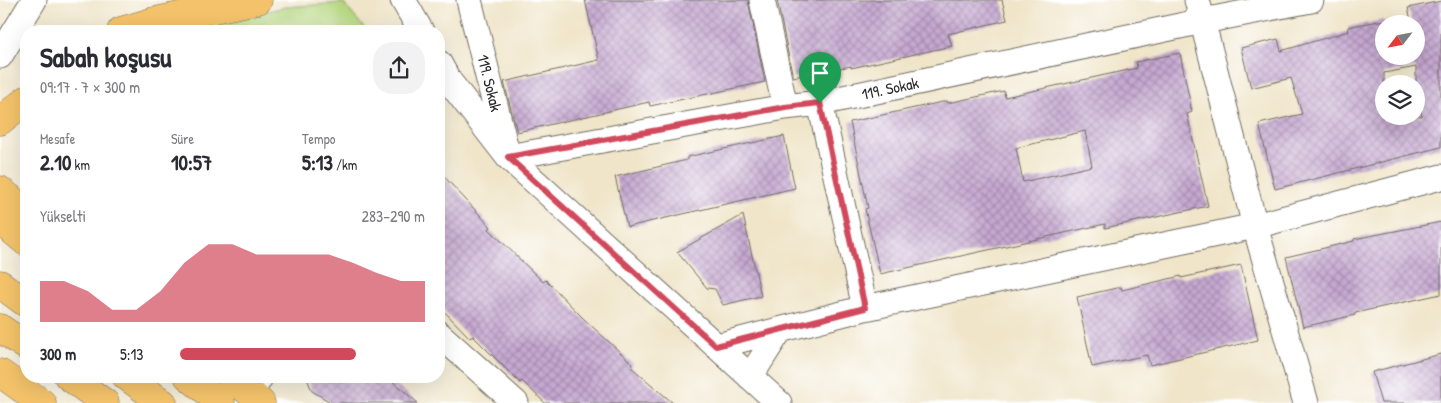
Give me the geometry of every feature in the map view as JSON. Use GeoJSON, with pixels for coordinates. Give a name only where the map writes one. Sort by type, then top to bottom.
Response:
{"type":"FeatureCollection","features":[{"type":"Feature","properties":{"kind":"main road"},"geometry":{"type":"LineString","coordinates":[[152,25],[258,0]]}},
{"type":"Feature","properties":{"kind":"main road"},"geometry":{"type":"LineString","coordinates":[[0,121],[20,105]]}},
{"type":"Feature","properties":{"kind":"main road"},"geometry":{"type":"LineString","coordinates":[[0,190],[20,206]]}},
{"type":"Feature","properties":{"kind":"main road"},"geometry":{"type":"LineString","coordinates":[[0,220],[20,237]]}},
{"type":"Feature","properties":{"kind":"main road"},"geometry":{"type":"LineString","coordinates":[[0,284],[20,299]]}},
{"type":"Feature","properties":{"kind":"main road"},"geometry":{"type":"LineString","coordinates":[[0,328],[20,342]]}},
{"type":"Feature","properties":{"kind":"main road"},"geometry":{"type":"LineString","coordinates":[[0,373],[42,403]]}},
{"type":"Feature","properties":{"kind":"main road"},"geometry":{"type":"LineString","coordinates":[[78,383],[105,403]]}},
{"type":"Feature","properties":{"kind":"main road"},"geometry":{"type":"LineString","coordinates":[[136,383],[163,403]]}},
{"type":"Feature","properties":{"kind":"main road"},"geometry":{"type":"LineString","coordinates":[[197,383],[221,403]]}},
{"type":"Feature","properties":{"kind":"street"},"geometry":{"type":"LineString","coordinates":[[0,56],[34,0]]}},
{"type":"Feature","properties":{"kind":"street"},"geometry":{"type":"LineString","coordinates":[[403,0],[418,25]]}},
{"type":"Feature","properties":{"kind":"street","name":"119. Sokak"},"geometry":{"type":"LineString","coordinates":[[469,0],[508,157],[785,107],[820,103],[1200,11],[1311,0]]}},
{"type":"Feature","properties":{"kind":"street"},"geometry":{"type":"LineString","coordinates":[[762,0],[785,107]]}},
{"type":"Feature","properties":{"kind":"street"},"geometry":{"type":"LineString","coordinates":[[1200,11],[1255,226],[1306,403]]}},
{"type":"Feature","properties":{"kind":"street"},"geometry":{"type":"LineString","coordinates":[[445,84],[508,157],[779,403]]}},
{"type":"Feature","properties":{"kind":"street"},"geometry":{"type":"LineString","coordinates":[[820,103],[865,308]]}},
{"type":"Feature","properties":{"kind":"street"},"geometry":{"type":"LineString","coordinates":[[716,346],[865,308],[1255,226],[1441,177]]}},
{"type":"Feature","properties":{"kind":"street"},"geometry":{"type":"LineString","coordinates":[[750,376],[780,330]]}},
{"type":"Feature","properties":{"kind":"street"},"geometry":{"type":"LineString","coordinates":[[445,339],[516,403]]}},
{"type":"Feature","properties":{"kind":"green space"},"geometry":{"type":"Polygon","coordinates":[[[343,3],[362,25],[207,25],[285,7],[343,3]]]}},
{"type":"Feature","properties":{"kind":"building"},"geometry":{"type":"Polygon","coordinates":[[[585,0],[748,0],[765,82],[650,106],[649,102],[517,132],[504,82],[599,60],[585,0]]]}},
{"type":"Feature","properties":{"kind":"building"},"geometry":{"type":"Polygon","coordinates":[[[777,0],[1002,0],[1007,20],[948,34],[952,46],[851,68],[851,66],[793,77],[777,0]]]}},
{"type":"Feature","properties":{"kind":"building"},"geometry":{"type":"Polygon","coordinates":[[[1441,1],[1441,147],[1275,189],[1259,124],[1302,114],[1291,78],[1251,88],[1241,48],[1278,39],[1281,51],[1349,31],[1348,27],[1375,22],[1375,65],[1425,65],[1425,15],[1410,15],[1408,8],[1441,1]]]}},
{"type":"Feature","properties":{"kind":"building"},"geometry":{"type":"Polygon","coordinates":[[[1180,53],[1192,112],[1187,114],[1208,206],[1105,228],[1105,224],[880,274],[865,209],[868,208],[850,122],[1004,91],[1005,97],[1137,68],[1136,62],[1180,53]],[[1085,131],[1016,148],[1023,182],[1092,166],[1085,131]]]}},
{"type":"Feature","properties":{"kind":"building"},"geometry":{"type":"Polygon","coordinates":[[[784,136],[795,188],[627,227],[615,177],[687,160],[687,157],[784,136]]]}},
{"type":"Feature","properties":{"kind":"building"},"geometry":{"type":"Polygon","coordinates":[[[445,177],[491,227],[489,229],[543,282],[546,280],[583,318],[633,364],[631,367],[673,403],[545,403],[522,381],[520,383],[473,336],[470,338],[445,312],[445,177]]]}},
{"type":"Feature","properties":{"kind":"building"},"geometry":{"type":"Polygon","coordinates":[[[743,215],[761,296],[723,305],[715,289],[707,288],[677,252],[743,215]]]}},
{"type":"Feature","properties":{"kind":"building"},"geometry":{"type":"Polygon","coordinates":[[[1441,222],[1441,294],[1355,313],[1355,315],[1303,327],[1286,257],[1354,241],[1354,239],[1441,222]]]}},
{"type":"Feature","properties":{"kind":"building"},"geometry":{"type":"Polygon","coordinates":[[[1241,265],[1258,340],[1150,365],[1147,355],[1092,367],[1077,297],[1121,287],[1122,290],[1181,276],[1181,278],[1241,265]]]}},
{"type":"Feature","properties":{"kind":"building"},"geometry":{"type":"Polygon","coordinates":[[[1441,354],[1441,403],[1381,403],[1372,372],[1441,354]]]}},
{"type":"Feature","properties":{"kind":"building"},"geometry":{"type":"Polygon","coordinates":[[[309,383],[394,383],[418,403],[332,403],[312,391],[309,383]]]}},
{"type":"Feature","properties":{"kind":"route"},"geometry":{"type":"LineString","coordinates":[[820,103],[865,308],[716,346],[508,157],[785,107],[820,103]]}}]}
